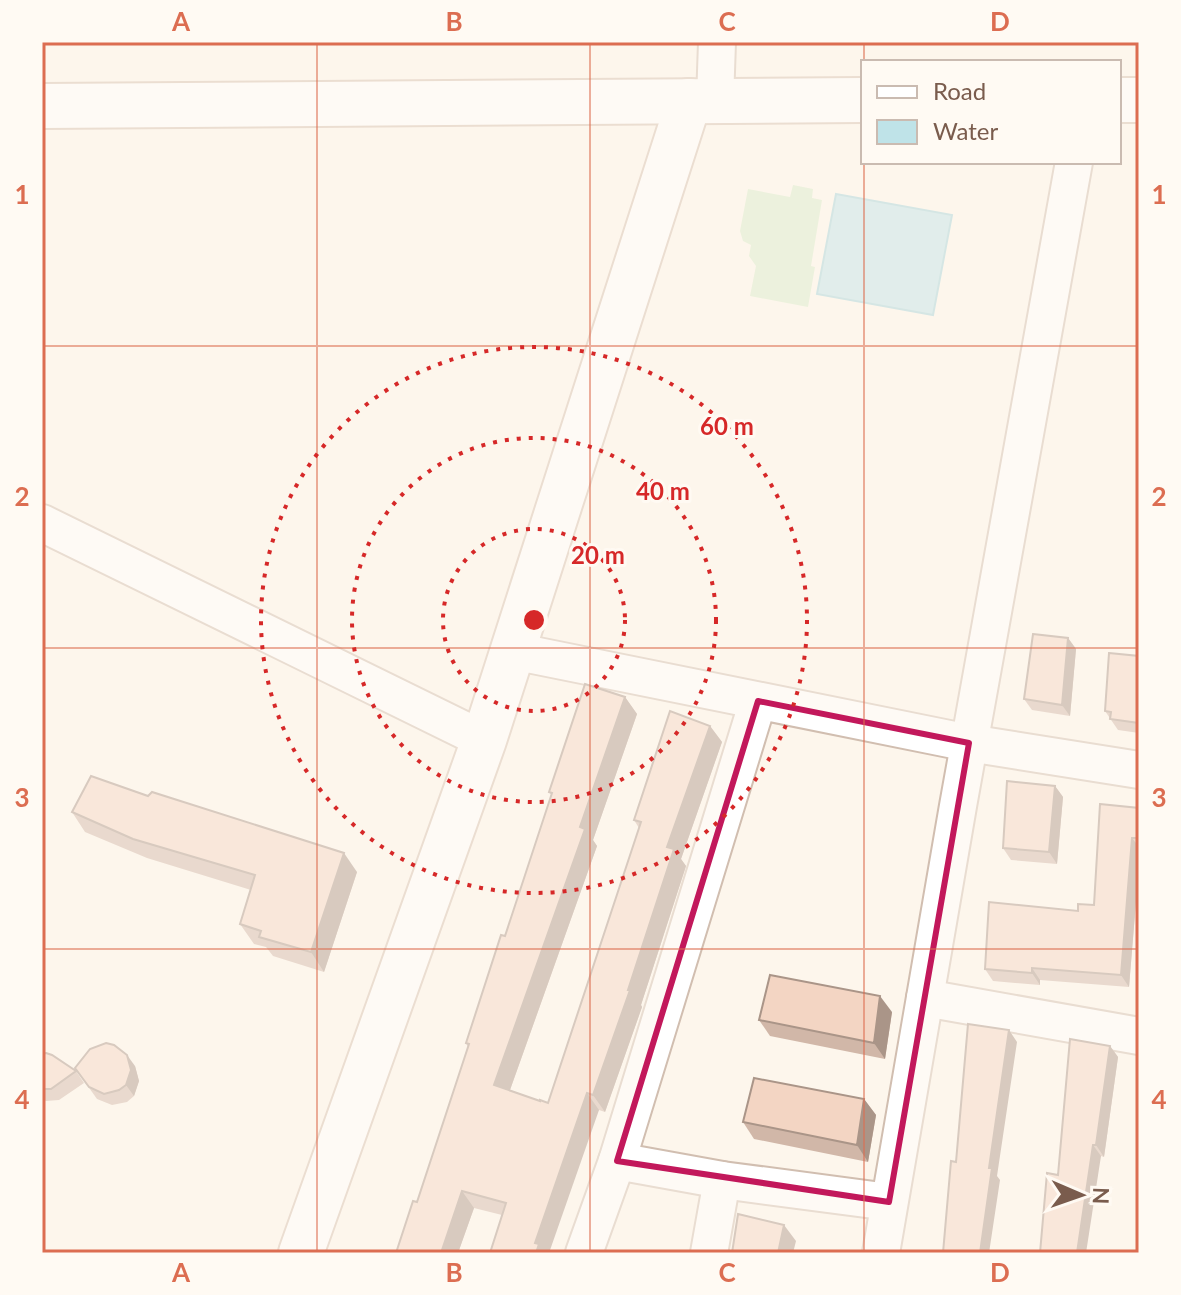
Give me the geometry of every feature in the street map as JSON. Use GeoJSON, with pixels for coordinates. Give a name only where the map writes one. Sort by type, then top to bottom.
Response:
{"type":"FeatureCollection","features":[{"type":"Feature","properties":{"kind":"main road"},"geometry":{"type":"LineString","coordinates":[[42,106],[861,100]]}},
{"type":"Feature","properties":{"kind":"main road"},"geometry":{"type":"LineString","coordinates":[[301,1253],[484,740],[702,101]]}},
{"type":"Feature","properties":{"kind":"street"},"geometry":{"type":"LineString","coordinates":[[702,101],[717,42]]}},
{"type":"Feature","properties":{"kind":"street"},"geometry":{"type":"LineString","coordinates":[[881,1253],[1074,164]]}},
{"type":"Feature","properties":{"kind":"street"},"geometry":{"type":"LineString","coordinates":[[42,523],[484,740]]}},
{"type":"Feature","properties":{"kind":"street"},"geometry":{"type":"LineString","coordinates":[[513,651],[969,743],[1139,770]]}},
{"type":"Feature","properties":{"kind":"street"},"geometry":{"type":"LineString","coordinates":[[584,1253],[617,1161],[758,701]]}},
{"type":"Feature","properties":{"kind":"street"},"geometry":{"type":"LineString","coordinates":[[925,998],[1139,1036]]}},
{"type":"Feature","properties":{"kind":"street"},"geometry":{"type":"LineString","coordinates":[[617,1161],[722,1180],[889,1202]]}},
{"type":"Feature","properties":{"kind":"street"},"geometry":{"type":"LineString","coordinates":[[709,1253],[722,1180]]}},
{"type":"Feature","properties":{"kind":"highlighted area"},"geometry":{"type":"Polygon","coordinates":[[[758,701],[969,743],[889,1202],[617,1161],[758,701]]]}},
{"type":"Feature","properties":{"kind":"green space"},"geometry":{"type":"Polygon","coordinates":[[[793,185],[813,189],[812,198],[822,200],[808,307],[750,296],[756,266],[749,256],[751,245],[743,241],[740,231],[748,189],[790,197],[793,185]]]}},
{"type":"Feature","properties":{"kind":"water"},"geometry":{"type":"Polygon","coordinates":[[[836,194],[952,215],[933,315],[817,294],[836,194]]]}},
{"type":"Feature","properties":{"kind":"building"},"geometry":{"type":"Polygon","coordinates":[[[1033,634],[1068,638],[1062,705],[1024,699],[1033,634]]]}},
{"type":"Feature","properties":{"kind":"building"},"geometry":{"type":"Polygon","coordinates":[[[1109,653],[1139,656],[1139,723],[1110,719],[1111,712],[1105,711],[1109,653]]]}},
{"type":"Feature","properties":{"kind":"building"},"geometry":{"type":"Polygon","coordinates":[[[585,684],[625,697],[580,827],[585,829],[494,1085],[548,1103],[641,822],[634,820],[670,711],[710,726],[667,847],[674,849],[630,990],[593,1095],[587,1093],[535,1243],[539,1244],[536,1253],[490,1253],[506,1203],[462,1191],[441,1253],[396,1253],[413,1201],[417,1202],[501,935],[505,936],[585,684]]]}},
{"type":"Feature","properties":{"kind":"building"},"geometry":{"type":"Polygon","coordinates":[[[91,776],[148,796],[152,792],[344,853],[311,952],[259,937],[261,931],[240,924],[255,875],[133,839],[72,812],[91,776]]]}},
{"type":"Feature","properties":{"kind":"building"},"geometry":{"type":"Polygon","coordinates":[[[1007,781],[1055,786],[1049,852],[1003,848],[1007,781]]]}},
{"type":"Feature","properties":{"kind":"building"},"geometry":{"type":"Polygon","coordinates":[[[1100,804],[1139,808],[1139,838],[1132,838],[1121,975],[1032,968],[1032,973],[985,969],[989,902],[1078,911],[1078,904],[1094,905],[1100,804]]]}},
{"type":"Feature","properties":{"kind":"building"},"geometry":{"type":"Polygon","coordinates":[[[770,975],[880,996],[874,1043],[759,1020],[770,975]]]}},
{"type":"Feature","properties":{"kind":"building"},"geometry":{"type":"Polygon","coordinates":[[[968,1024],[1009,1030],[980,1253],[943,1253],[951,1161],[956,1162],[968,1024]]]}},
{"type":"Feature","properties":{"kind":"building"},"geometry":{"type":"Polygon","coordinates":[[[1070,1039],[1110,1046],[1077,1253],[1040,1253],[1047,1173],[1058,1175],[1070,1039]]]}},
{"type":"Feature","properties":{"kind":"building"},"geometry":{"type":"Polygon","coordinates":[[[106,1043],[127,1055],[131,1070],[126,1085],[104,1094],[89,1087],[75,1068],[90,1049],[106,1043]]]}},
{"type":"Feature","properties":{"kind":"building"},"geometry":{"type":"Polygon","coordinates":[[[46,1053],[76,1071],[51,1089],[42,1089],[42,1054],[46,1053]]]}},
{"type":"Feature","properties":{"kind":"building"},"geometry":{"type":"Polygon","coordinates":[[[754,1078],[864,1099],[857,1145],[743,1122],[754,1078]]]}},
{"type":"Feature","properties":{"kind":"building"},"geometry":{"type":"Polygon","coordinates":[[[738,1214],[784,1225],[778,1253],[732,1253],[738,1214]]]}}]}
